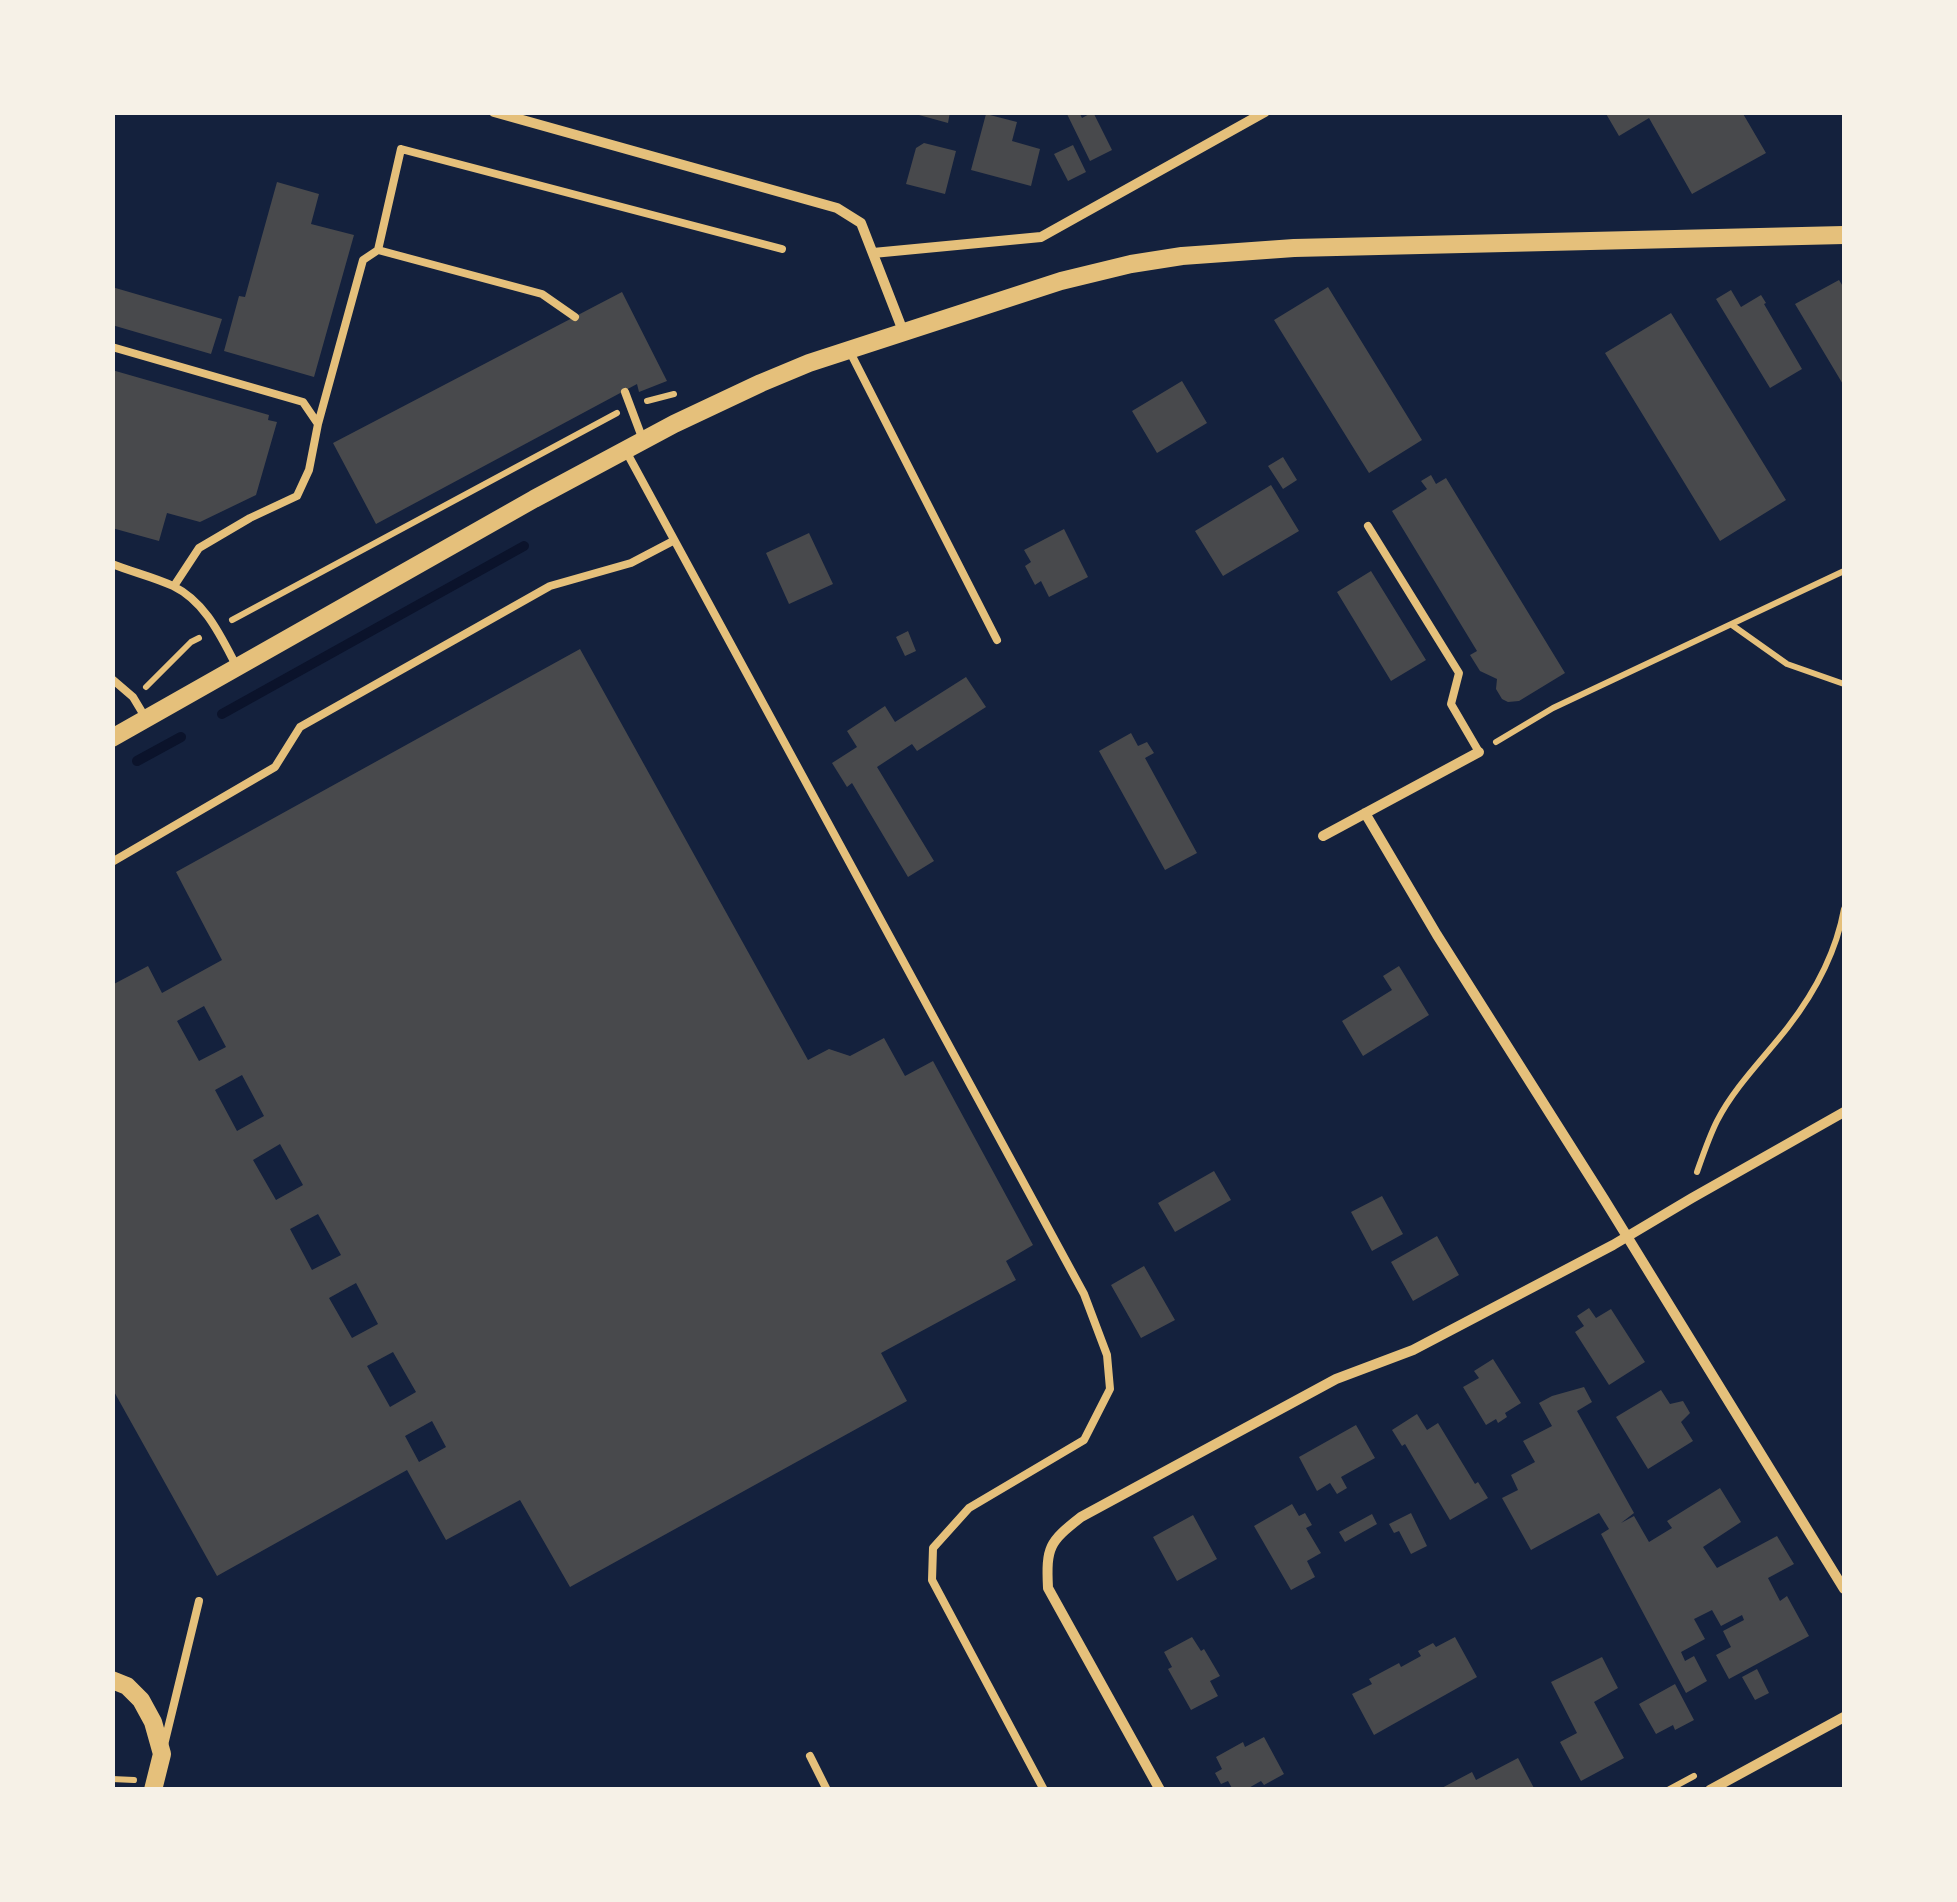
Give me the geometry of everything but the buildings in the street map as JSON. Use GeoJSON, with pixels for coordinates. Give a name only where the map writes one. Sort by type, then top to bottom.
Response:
{"type":"FeatureCollection","features":[{"type":"Feature","properties":{"kind":"street"},"geometry":{"type":"LineString","coordinates":[[494,112],[837,208],[862,223],[903,331]]}},
{"type":"Feature","properties":{"kind":"street"},"geometry":{"type":"LineString","coordinates":[[874,253],[1041,237],[1265,112]]}},
{"type":"Feature","properties":{"kind":"street"},"geometry":{"type":"LineString","coordinates":[[112,738],[534,498],[761,382],[848,348],[1061,281],[1182,256],[1391,244],[1844,235]]}},
{"type":"Feature","properties":{"kind":"street"},"geometry":{"type":"LineString","coordinates":[[1323,836],[1479,752]]}},
{"type":"Feature","properties":{"kind":"street"},"geometry":{"type":"LineString","coordinates":[[1366,813],[1445,949],[1844,1589]]}},
{"type":"Feature","properties":{"kind":"street"},"geometry":{"type":"LineString","coordinates":[[1160,1790],[1048,1588],[1047,1557],[1057,1536],[1081,1517],[1336,1379],[1414,1350],[1627,1236],[1844,1112]]}},
{"type":"Feature","properties":{"kind":"street"},"geometry":{"type":"LineString","coordinates":[[112,1680],[128,1686],[142,1700],[154,1722],[162,1754],[153,1790]]}},
{"type":"Feature","properties":{"kind":"street"},"geometry":{"type":"LineString","coordinates":[[1710,1790],[1844,1717]]}},
{"type":"Feature","properties":{"kind":"lane"},"geometry":{"type":"LineString","coordinates":[[174,586],[199,548],[297,496],[309,470],[364,260],[378,250],[401,148],[782,249]]}},
{"type":"Feature","properties":{"kind":"lane"},"geometry":{"type":"LineString","coordinates":[[378,250],[542,294],[574,317]]}},
{"type":"Feature","properties":{"kind":"lane"},"geometry":{"type":"LineString","coordinates":[[112,347],[303,402],[318,424]]}},
{"type":"Feature","properties":{"kind":"lane"},"geometry":{"type":"LineString","coordinates":[[848,348],[997,640]]}},
{"type":"Feature","properties":{"kind":"lane"},"geometry":{"type":"LineString","coordinates":[[625,392],[643,440]]}},
{"type":"Feature","properties":{"kind":"lane"},"geometry":{"type":"LineString","coordinates":[[625,450],[1084,1294],[1107,1355],[1110,1389],[1084,1440],[969,1508],[933,1548],[932,1580],[1044,1790]]}},
{"type":"Feature","properties":{"kind":"lane"},"geometry":{"type":"LineString","coordinates":[[1368,526],[1459,673],[1451,704],[1479,752]]}},
{"type":"Feature","properties":{"kind":"lane"},"geometry":{"type":"LineString","coordinates":[[112,862],[276,767],[300,728],[550,586],[631,563],[673,541]]}},
{"type":"Feature","properties":{"kind":"lane"},"geometry":{"type":"LineString","coordinates":[[112,564],[174,586],[192,598],[217,628],[237,667]]}},
{"type":"Feature","properties":{"kind":"lane"},"geometry":{"type":"LineString","coordinates":[[112,680],[133,697],[146,719]]}},
{"type":"Feature","properties":{"kind":"lane"},"geometry":{"type":"LineString","coordinates":[[162,1754],[199,1600]]}},
{"type":"Feature","properties":{"kind":"lane"},"geometry":{"type":"LineString","coordinates":[[810,1756],[828,1790]]}},
{"type":"Feature","properties":{"kind":"path"},"geometry":{"type":"LineString","coordinates":[[1479,752],[1553,708],[1844,571]]}},
{"type":"Feature","properties":{"kind":"path"},"geometry":{"type":"LineString","coordinates":[[1732,625],[1787,664],[1844,684]]}},
{"type":"Feature","properties":{"kind":"path"},"geometry":{"type":"LineString","coordinates":[[1692,1198],[1697,1170],[1717,1120],[1820,981],[1844,908]]}},
{"type":"Feature","properties":{"kind":"waterway"},"geometry":{"type":"LineString","coordinates":[[222,714],[524,546]]}},
{"type":"Feature","properties":{"kind":"waterway"},"geometry":{"type":"LineString","coordinates":[[137,761],[181,737]]}}]}
